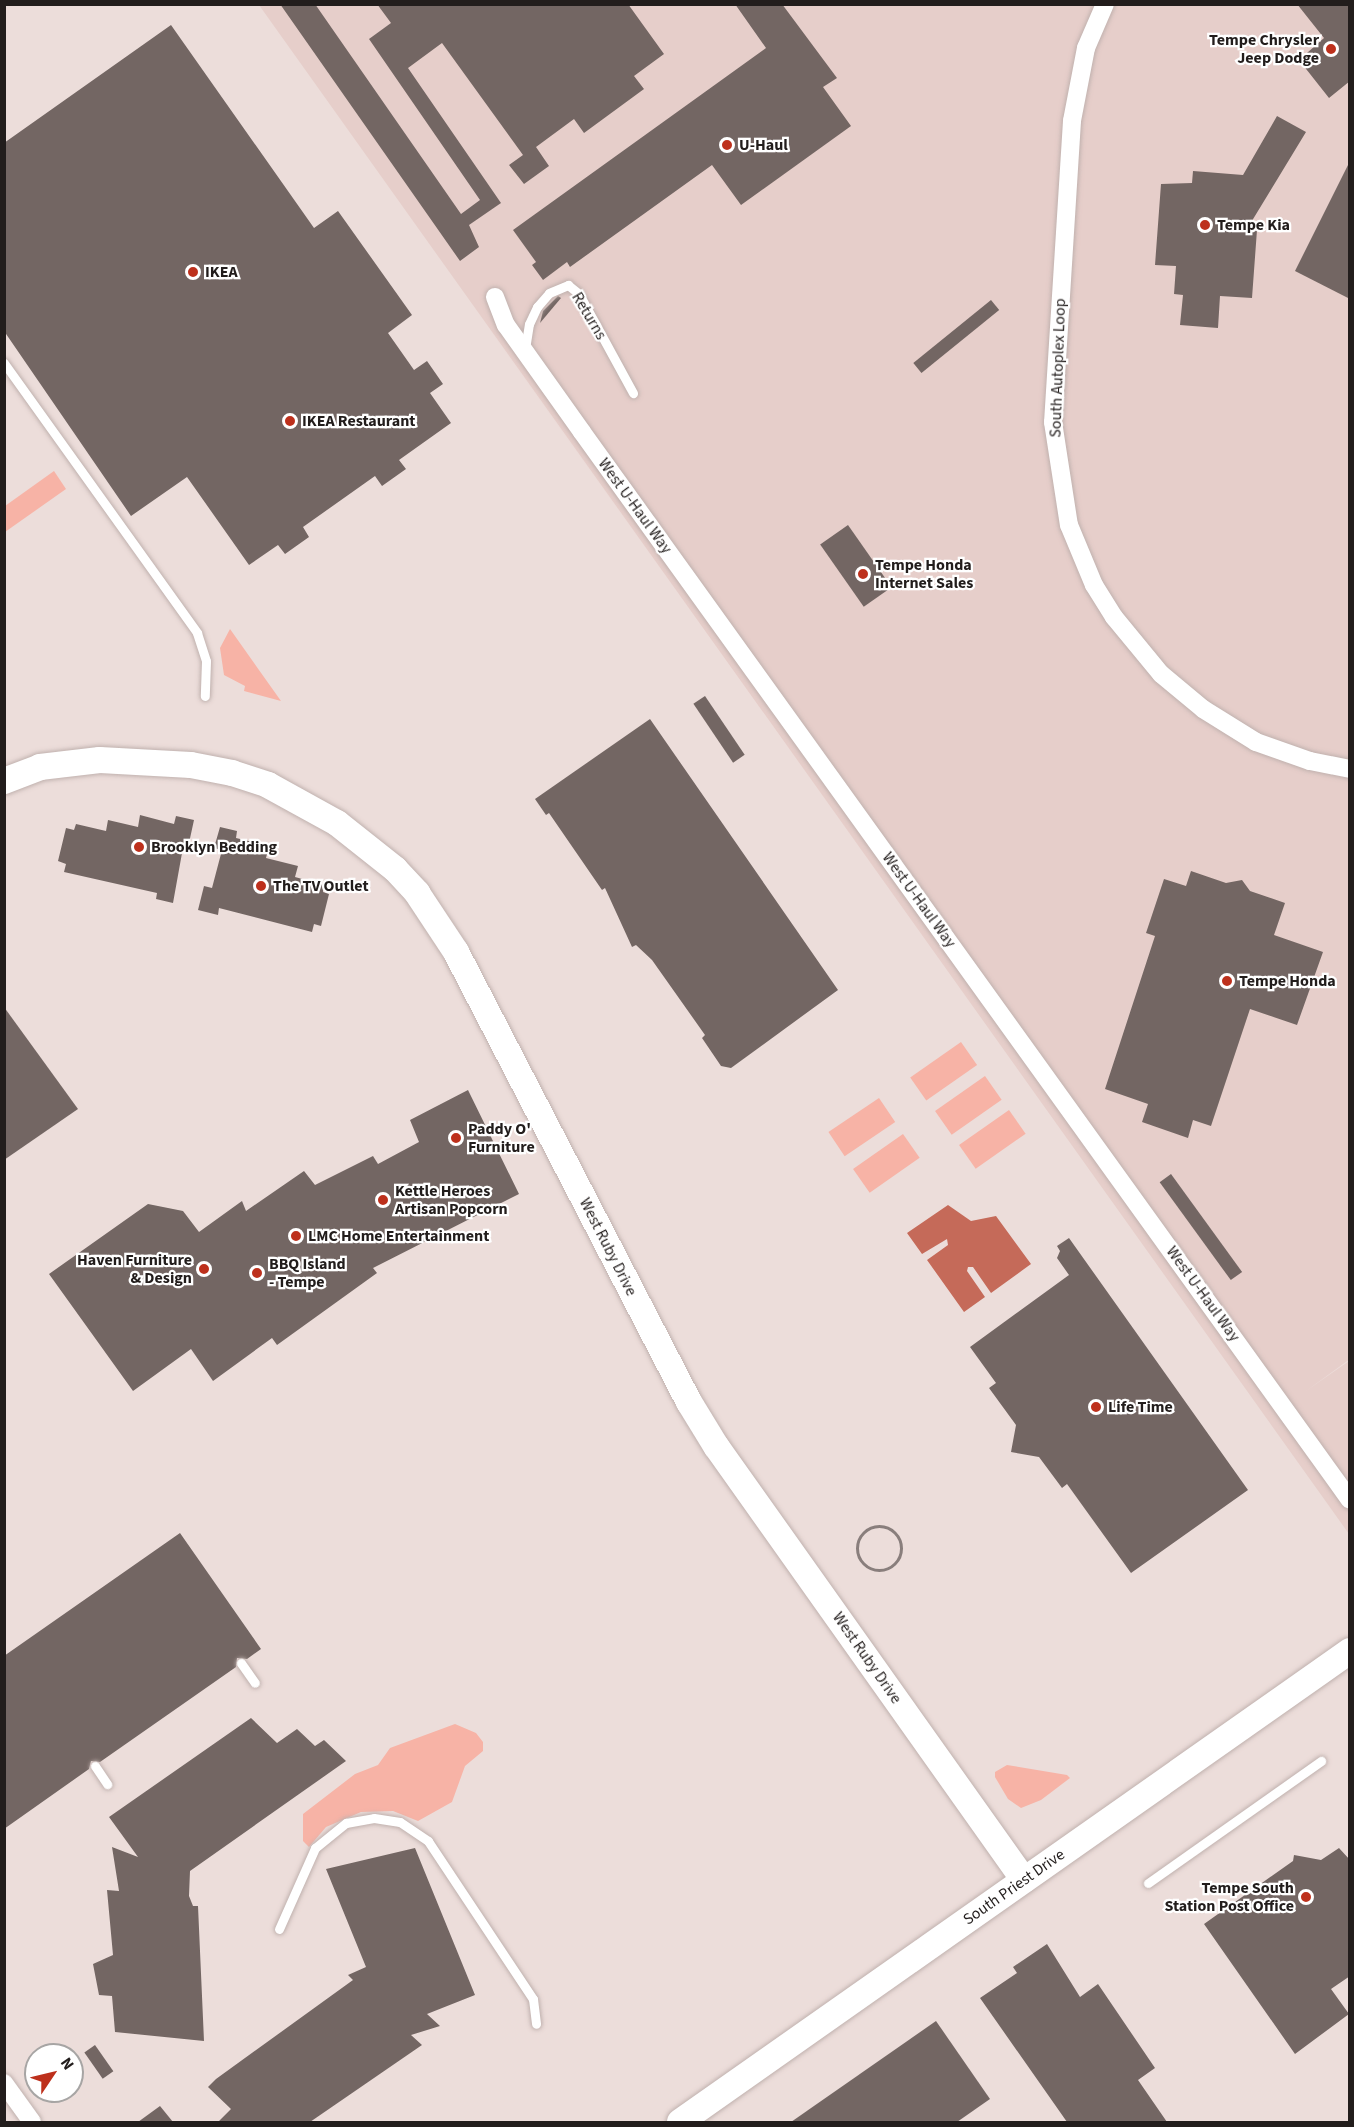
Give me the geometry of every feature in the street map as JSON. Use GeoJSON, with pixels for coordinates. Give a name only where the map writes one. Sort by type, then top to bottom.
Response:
{"type":"FeatureCollection","features":[{"type":"Feature","properties":{"kind":"street","name":"South Autoplex Loop"},"geometry":{"type":"LineString","coordinates":[[1105,4],[1086,48],[1072,121],[1053,422],[1069,525],[1109,609],[1161,674],[1203,709],[1256,742],[1310,760],[1350,769]]}},
{"type":"Feature","properties":{"kind":"street","name":"West U-Haul Way"},"geometry":{"type":"LineString","coordinates":[[495,297],[502,318],[525,351],[1350,1500]]}},
{"type":"Feature","properties":{"kind":"street","name":"West Ruby Drive"},"geometry":{"type":"LineString","coordinates":[[4,781],[40,767],[100,760],[191,765],[268,785],[337,823],[395,869],[417,893],[456,952],[683,1391],[716,1446],[1024,1880]]}},
{"type":"Feature","properties":{"kind":"street","name":"South Priest Drive"},"geometry":{"type":"LineString","coordinates":[[680,2122],[1350,1652]]}},
{"type":"Feature","properties":{"kind":"street"},"geometry":{"type":"LineString","coordinates":[[4,2083],[32,2122]]}},
{"type":"Feature","properties":{"kind":"lane","name":"Returns"},"geometry":{"type":"LineString","coordinates":[[525,351],[529,324],[537,307],[549,293],[568,285],[579,294],[633,393]]}},
{"type":"Feature","properties":{"kind":"lane"},"geometry":{"type":"LineString","coordinates":[[4,363],[197,633],[206,661],[205,696]]}},
{"type":"Feature","properties":{"kind":"lane"},"geometry":{"type":"LineString","coordinates":[[241,1663],[255,1683]]}},
{"type":"Feature","properties":{"kind":"lane"},"geometry":{"type":"LineString","coordinates":[[1148,1883],[1321,1761]]}},
{"type":"Feature","properties":{"kind":"lane"},"geometry":{"type":"LineString","coordinates":[[94,1766],[107,1784]]}},
{"type":"Feature","properties":{"kind":"lane"},"geometry":{"type":"LineString","coordinates":[[279,1929],[315,1848],[346,1823],[374,1818],[400,1822],[428,1841],[533,1999],[536,2024]]}},
{"type":"Feature","properties":{"kind":"path"},"geometry":{"type":"LineString","coordinates":[[885,1527],[898,1538],[899,1555],[886,1568],[874,1569],[860,1558],[858,1540],[867,1529],[885,1527]]}},
{"type":"Feature","properties":{"kind":"shaded area"},"geometry":{"type":"Polygon","coordinates":[[[259,5],[1349,5],[1350,1359],[1306,1391],[1349,1361],[1349,1534],[259,5]]]}},
{"type":"Feature","properties":{"kind":"shaded area"},"geometry":{"type":"Polygon","coordinates":[[[54,471],[66,489],[5,532],[5,506],[54,471]]]}},
{"type":"Feature","properties":{"kind":"shaded area"},"geometry":{"type":"Polygon","coordinates":[[[230,629],[281,701],[244,691],[245,686],[224,675],[220,648],[230,629]]]}},
{"type":"Feature","properties":{"kind":"shaded area"},"geometry":{"type":"Polygon","coordinates":[[[961,1042],[977,1065],[926,1100],[910,1078],[961,1042]]]}},
{"type":"Feature","properties":{"kind":"shaded area"},"geometry":{"type":"Polygon","coordinates":[[[985,1076],[1002,1100],[952,1135],[935,1111],[985,1076]]]}},
{"type":"Feature","properties":{"kind":"shaded area"},"geometry":{"type":"Polygon","coordinates":[[[879,1098],[895,1122],[845,1156],[828,1132],[879,1098]]]}},
{"type":"Feature","properties":{"kind":"shaded area"},"geometry":{"type":"Polygon","coordinates":[[[1009,1110],[1026,1134],[976,1169],[959,1145],[1009,1110]]]}},
{"type":"Feature","properties":{"kind":"shaded area"},"geometry":{"type":"Polygon","coordinates":[[[903,1134],[920,1158],[870,1193],[853,1169],[903,1134]]]}},
{"type":"Feature","properties":{"kind":"shaded area"},"geometry":{"type":"Polygon","coordinates":[[[948,1205],[971,1221],[996,1216],[1031,1264],[991,1293],[973,1267],[968,1267],[967,1271],[985,1297],[964,1312],[927,1260],[948,1245],[947,1239],[922,1254],[907,1233],[948,1205]]]}},
{"type":"Feature","properties":{"kind":"shaded area"},"geometry":{"type":"Polygon","coordinates":[[[455,1724],[476,1733],[483,1742],[483,1751],[465,1766],[452,1802],[418,1821],[393,1811],[361,1812],[326,1827],[309,1847],[303,1841],[303,1814],[355,1774],[378,1765],[390,1748],[455,1724]]]}},
{"type":"Feature","properties":{"kind":"shaded area"},"geometry":{"type":"Polygon","coordinates":[[[1007,1765],[1067,1775],[1070,1778],[1041,1800],[1021,1808],[1008,1799],[995,1777],[995,1772],[1007,1765]]]}},
{"type":"Feature","properties":{"kind":"building"},"geometry":{"type":"Polygon","coordinates":[[[280,4],[315,4],[461,214],[480,200],[369,39],[391,23],[377,4],[628,4],[664,54],[634,76],[644,89],[584,133],[574,119],[536,147],[549,166],[524,184],[509,165],[523,155],[442,43],[408,68],[501,203],[469,225],[479,247],[460,261],[280,4]]]}},
{"type":"Feature","properties":{"kind":"building","name":"U-Haul"},"geometry":{"type":"Polygon","coordinates":[[[735,4],[782,4],[837,78],[823,87],[851,126],[741,205],[712,165],[570,267],[567,262],[543,280],[532,265],[536,262],[513,230],[766,48],[735,4]]]}},
{"type":"Feature","properties":{"kind":"building","name":"Tempe Chrysler Jeep Dodge"},"geometry":{"type":"Polygon","coordinates":[[[1297,4],[1350,4],[1350,81],[1329,98],[1299,60],[1324,38],[1297,4]]]}},
{"type":"Feature","properties":{"kind":"building","name":"IKEA"},"geometry":{"type":"Polygon","coordinates":[[[171,25],[314,228],[338,211],[412,315],[388,333],[414,370],[427,361],[443,384],[430,393],[451,423],[399,460],[406,469],[382,486],[375,476],[303,527],[309,537],[285,554],[278,545],[249,565],[187,477],[131,516],[4,331],[4,143],[171,25]]]}},
{"type":"Feature","properties":{"kind":"building","name":"Tempe Kia"},"geometry":{"type":"Polygon","coordinates":[[[1277,116],[1306,132],[1247,229],[1257,230],[1252,298],[1220,296],[1218,328],[1180,325],[1183,295],[1174,294],[1176,266],[1155,265],[1161,184],[1192,183],[1193,171],[1243,175],[1277,116]]]}},
{"type":"Feature","properties":{"kind":"building"},"geometry":{"type":"Polygon","coordinates":[[[1350,161],[1350,299],[1295,271],[1350,161]]]}},
{"type":"Feature","properties":{"kind":"building"},"geometry":{"type":"Polygon","coordinates":[[[558,296],[561,298],[540,323],[543,311],[558,296]]]}},
{"type":"Feature","properties":{"kind":"building"},"geometry":{"type":"Polygon","coordinates":[[[991,300],[999,310],[921,373],[913,363],[991,300]]]}},
{"type":"Feature","properties":{"kind":"building","name":"Tempe Honda Internet Sales"},"geometry":{"type":"Polygon","coordinates":[[[848,525],[892,587],[864,607],[820,545],[848,525]]]}},
{"type":"Feature","properties":{"kind":"building"},"geometry":{"type":"Polygon","coordinates":[[[705,696],[745,755],[733,763],[693,704],[705,696]]]}},
{"type":"Feature","properties":{"kind":"building"},"geometry":{"type":"Polygon","coordinates":[[[650,719],[838,990],[731,1068],[721,1066],[702,1038],[705,1035],[652,960],[636,945],[632,947],[605,888],[602,890],[549,813],[546,815],[535,799],[650,719]]]}},
{"type":"Feature","properties":{"kind":"building"},"geometry":{"type":"Polygon","coordinates":[[[140,815],[174,824],[176,816],[194,820],[189,843],[184,842],[173,903],[156,899],[157,893],[64,872],[66,864],[58,861],[66,828],[74,830],[76,824],[106,831],[108,820],[138,827],[140,815]]]}},
{"type":"Feature","properties":{"kind":"building"},"geometry":{"type":"Polygon","coordinates":[[[220,827],[237,831],[236,838],[269,846],[266,858],[298,866],[295,877],[324,885],[323,892],[329,894],[321,926],[314,924],[312,932],[219,908],[218,915],[198,910],[204,886],[212,888],[222,850],[214,848],[220,827]]]}},
{"type":"Feature","properties":{"kind":"building","name":"Tempe Honda"},"geometry":{"type":"Polygon","coordinates":[[[1191,871],[1226,883],[1242,880],[1250,891],[1285,903],[1274,935],[1323,952],[1297,1025],[1250,1009],[1211,1126],[1193,1120],[1188,1138],[1142,1122],[1148,1104],[1105,1089],[1155,936],[1146,933],[1164,879],[1186,886],[1191,871]]]}},
{"type":"Feature","properties":{"kind":"building"},"geometry":{"type":"Polygon","coordinates":[[[4,1007],[78,1109],[4,1160],[4,1007]]]}},
{"type":"Feature","properties":{"kind":"building"},"geometry":{"type":"Polygon","coordinates":[[[468,1090],[519,1194],[373,1268],[377,1273],[277,1345],[272,1338],[213,1381],[191,1349],[133,1391],[49,1274],[148,1204],[183,1211],[199,1232],[242,1201],[246,1211],[304,1171],[315,1185],[373,1156],[378,1164],[419,1142],[410,1120],[468,1090]]]}},
{"type":"Feature","properties":{"kind":"building"},"geometry":{"type":"Polygon","coordinates":[[[1171,1174],[1242,1272],[1231,1280],[1160,1182],[1171,1174]]]}},
{"type":"Feature","properties":{"kind":"building","name":"Life Time"},"geometry":{"type":"Polygon","coordinates":[[[1069,1238],[1248,1490],[1131,1573],[1067,1484],[1062,1488],[1039,1457],[1011,1452],[1016,1425],[989,1388],[996,1383],[970,1347],[1069,1275],[1057,1258],[1060,1251],[1057,1246],[1069,1238]]]}},
{"type":"Feature","properties":{"kind":"building"},"geometry":{"type":"Polygon","coordinates":[[[180,1533],[261,1649],[247,1659],[237,1658],[236,1667],[100,1762],[91,1761],[89,1769],[4,1829],[4,1656],[180,1533]]]}},
{"type":"Feature","properties":{"kind":"building"},"geometry":{"type":"Polygon","coordinates":[[[251,1718],[277,1743],[297,1729],[315,1746],[324,1740],[346,1761],[190,1871],[189,1896],[193,1906],[198,1906],[204,2041],[115,2032],[112,1996],[99,1995],[93,1964],[113,1955],[107,1890],[119,1891],[112,1847],[138,1857],[109,1817],[251,1718]]]}},
{"type":"Feature","properties":{"kind":"building"},"geometry":{"type":"Polygon","coordinates":[[[415,1848],[475,1995],[427,2014],[440,2026],[411,2035],[422,2045],[310,2122],[218,2122],[231,2109],[208,2087],[353,1980],[348,1975],[366,1967],[326,1869],[415,1848]]]}},
{"type":"Feature","properties":{"kind":"building"},"geometry":{"type":"Polygon","coordinates":[[[1339,1848],[1350,1860],[1350,1976],[1331,1989],[1349,2014],[1295,2054],[1204,1924],[1293,1861],[1294,1855],[1321,1860],[1339,1848]]]}},
{"type":"Feature","properties":{"kind":"building"},"geometry":{"type":"Polygon","coordinates":[[[1047,1944],[1080,1997],[1098,1984],[1155,2068],[1138,2080],[1167,2122],[1067,2122],[980,1998],[1017,1973],[1013,1967],[1047,1944]]]}},
{"type":"Feature","properties":{"kind":"building"},"geometry":{"type":"Polygon","coordinates":[[[936,2021],[990,2099],[957,2122],[791,2122],[936,2021]]]}},
{"type":"Feature","properties":{"kind":"building"},"geometry":{"type":"Polygon","coordinates":[[[95,2045],[113,2071],[103,2079],[84,2052],[95,2045]]]}},
{"type":"Feature","properties":{"kind":"building"},"geometry":{"type":"Polygon","coordinates":[[[160,2106],[173,2122],[138,2122],[160,2106]]]}},
{"type":"Feature","properties":{"kind":"place","name":"Tempe Chrysler Jeep Dodge"},"geometry":{"type":"Point","coordinates":[1331,49]}},
{"type":"Feature","properties":{"kind":"place","name":"U-Haul"},"geometry":{"type":"Point","coordinates":[727,145]}},
{"type":"Feature","properties":{"kind":"place","name":"Tempe Kia"},"geometry":{"type":"Point","coordinates":[1205,225]}},
{"type":"Feature","properties":{"kind":"place","name":"IKEA"},"geometry":{"type":"Point","coordinates":[193,272]}},
{"type":"Feature","properties":{"kind":"place","name":"IKEA Restaurant"},"geometry":{"type":"Point","coordinates":[290,421]}},
{"type":"Feature","properties":{"kind":"place","name":"Tempe Honda Internet Sales"},"geometry":{"type":"Point","coordinates":[863,574]}},
{"type":"Feature","properties":{"kind":"place","name":"Brooklyn Bedding"},"geometry":{"type":"Point","coordinates":[139,847]}},
{"type":"Feature","properties":{"kind":"place","name":"The TV Outlet"},"geometry":{"type":"Point","coordinates":[261,886]}},
{"type":"Feature","properties":{"kind":"place","name":"Tempe Honda"},"geometry":{"type":"Point","coordinates":[1227,981]}},
{"type":"Feature","properties":{"kind":"place","name":"Paddy O' Furniture"},"geometry":{"type":"Point","coordinates":[456,1138]}},
{"type":"Feature","properties":{"kind":"place","name":"Kettle Heroes Artisan Popcorn"},"geometry":{"type":"Point","coordinates":[383,1200]}},
{"type":"Feature","properties":{"kind":"place","name":"LMC Home Entertainment"},"geometry":{"type":"Point","coordinates":[296,1236]}},
{"type":"Feature","properties":{"kind":"place","name":"Haven Furniture & Design"},"geometry":{"type":"Point","coordinates":[204,1269]}},
{"type":"Feature","properties":{"kind":"place","name":"BBQ Island - Tempe"},"geometry":{"type":"Point","coordinates":[257,1273]}},
{"type":"Feature","properties":{"kind":"place","name":"Life Time"},"geometry":{"type":"Point","coordinates":[1096,1407]}},
{"type":"Feature","properties":{"kind":"place","name":"Tempe South Station Post Office"},"geometry":{"type":"Point","coordinates":[1306,1897]}}]}
